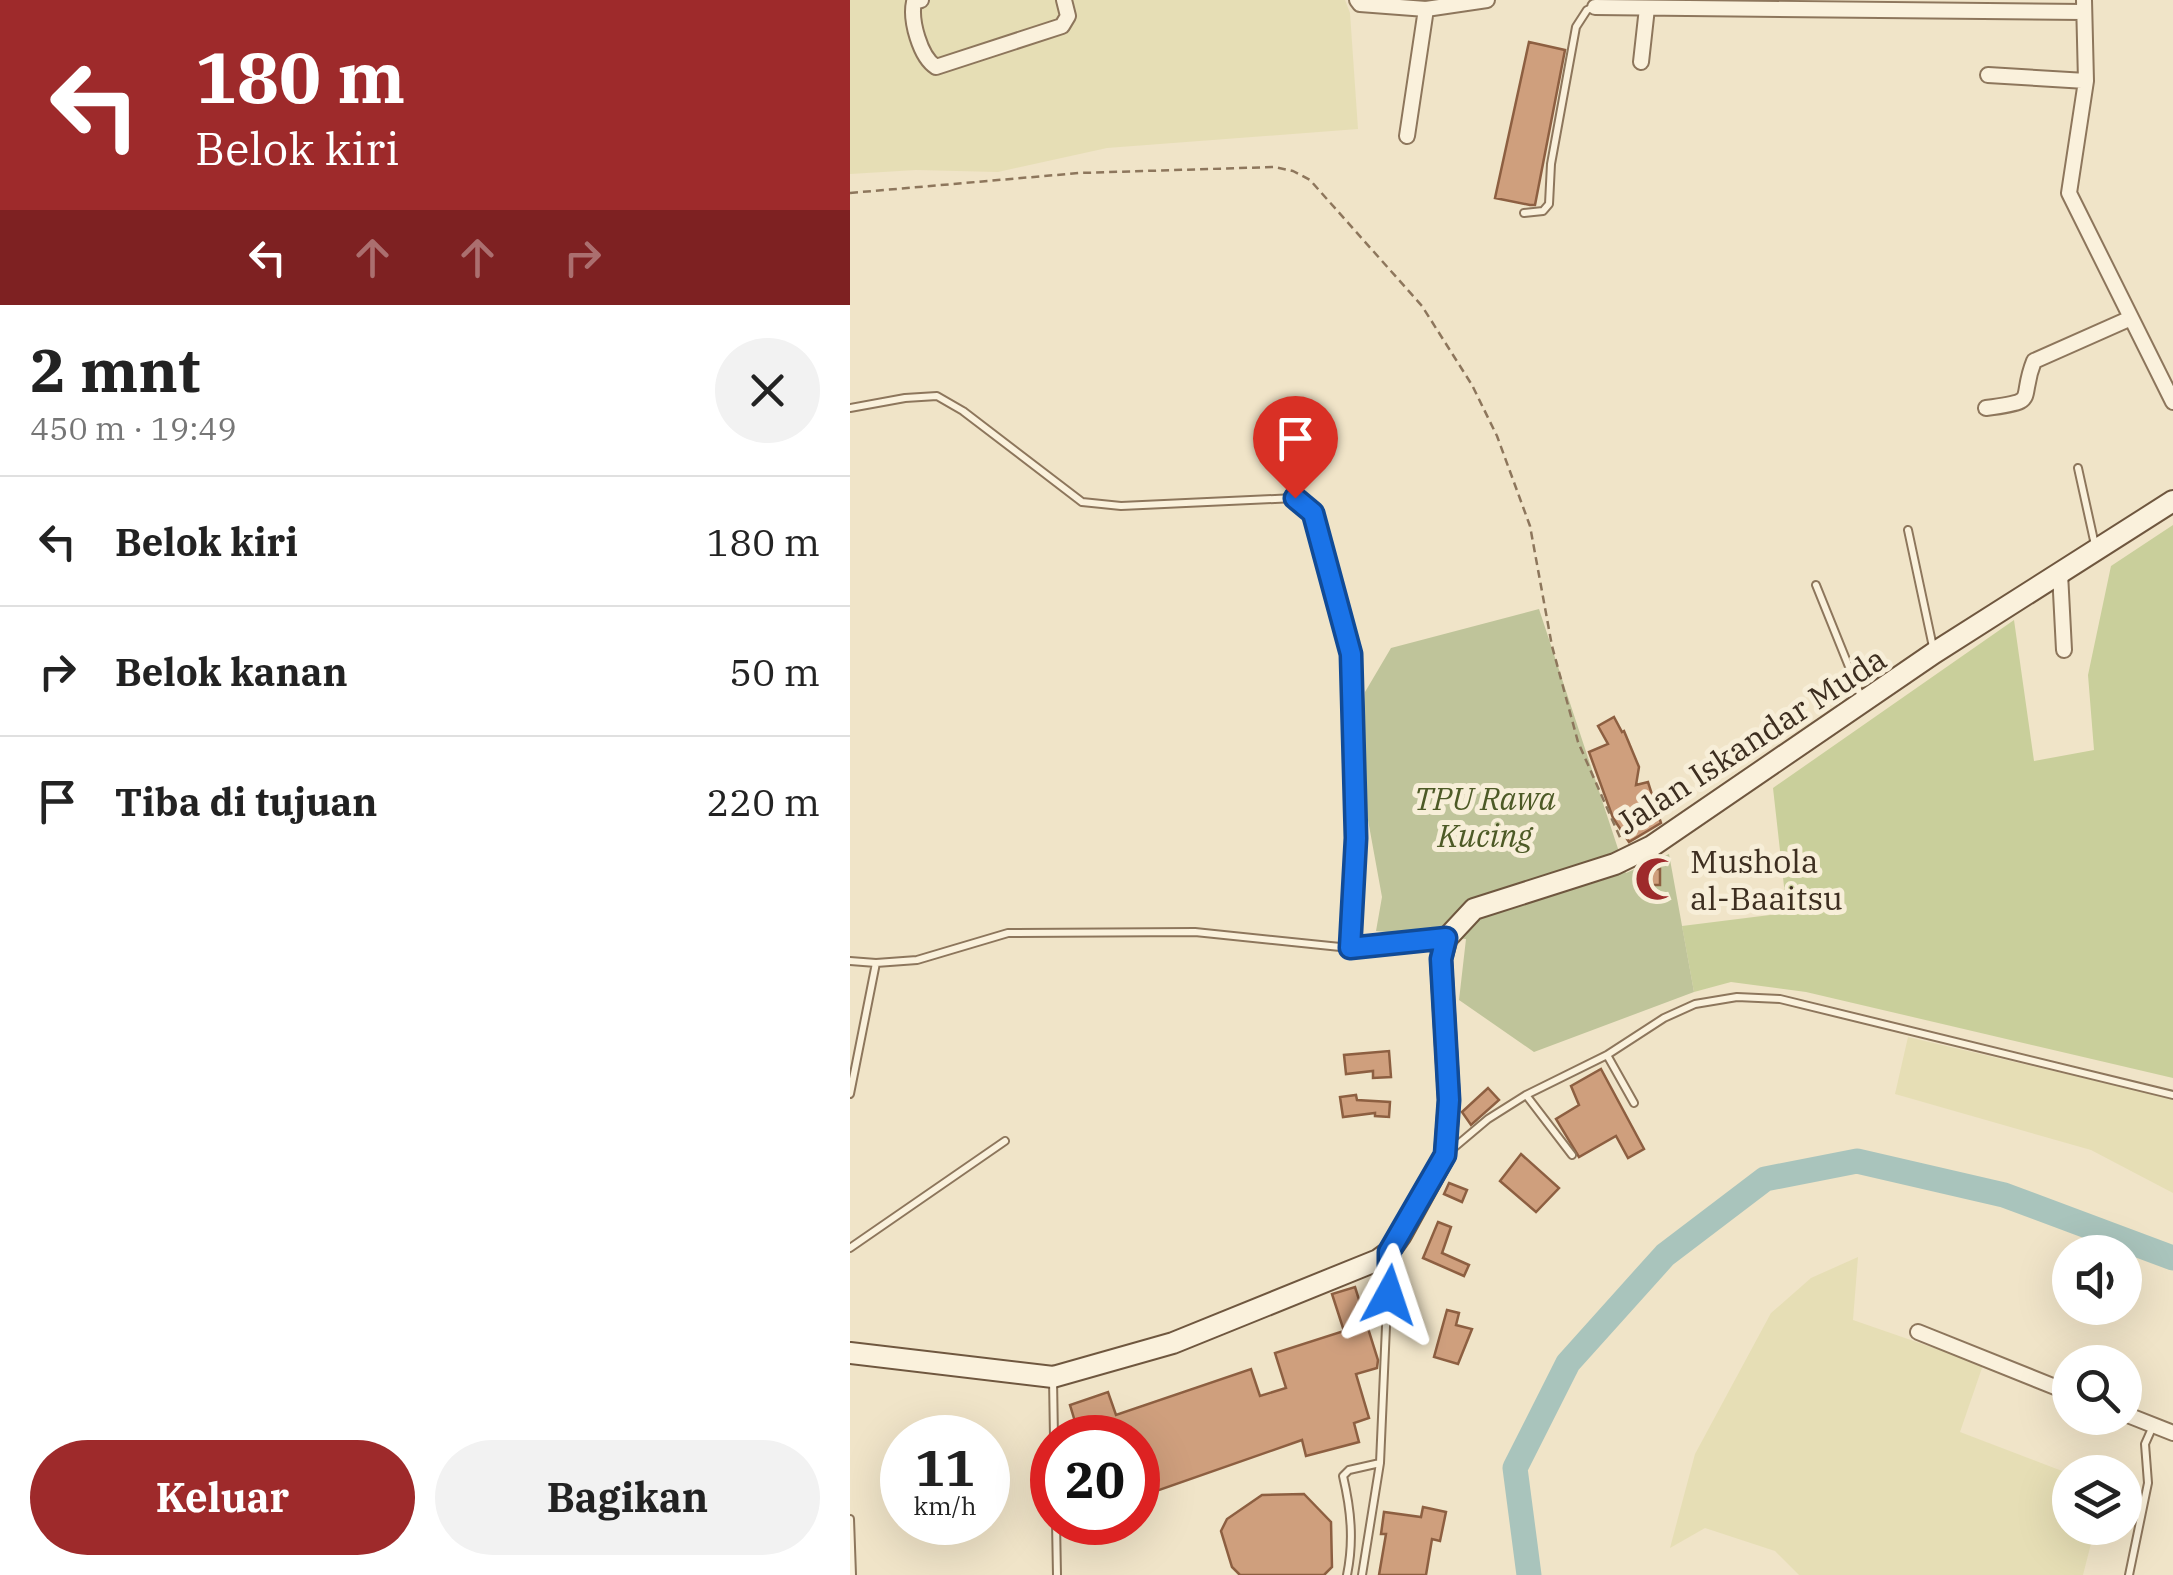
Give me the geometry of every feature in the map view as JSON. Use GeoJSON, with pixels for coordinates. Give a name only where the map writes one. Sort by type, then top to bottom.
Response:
{"type":"FeatureCollection","features":[{"type":"Feature","properties":{"kind":"street"},"geometry":{"type":"LineString","coordinates":[[921,0],[914,2],[912,12],[925,56],[936,67],[1062,26],[1068,16],[1064,0]]}},
{"type":"Feature","properties":{"kind":"street"},"geometry":{"type":"LineString","coordinates":[[1357,0],[1360,4],[1426,9],[1487,0]]}},
{"type":"Feature","properties":{"kind":"street"},"geometry":{"type":"LineString","coordinates":[[1595,6],[2084,6],[2086,81],[2069,193],[2173,402]]}},
{"type":"Feature","properties":{"kind":"street"},"geometry":{"type":"LineString","coordinates":[[1642,62],[1647,8]]}},
{"type":"Feature","properties":{"kind":"street"},"geometry":{"type":"LineString","coordinates":[[1407,136],[1426,9]]}},
{"type":"Feature","properties":{"kind":"street"},"geometry":{"type":"LineString","coordinates":[[1988,75],[2086,81]]}},
{"type":"Feature","properties":{"kind":"street"},"geometry":{"type":"LineString","coordinates":[[1986,408],[2022,402],[2028,396],[2034,361],[2131,318]]}},
{"type":"Feature","properties":{"kind":"street","name":"Jalan Iskandar Muda"},"geometry":{"type":"LineString","coordinates":[[1446,938],[1474,909],[1629,857],[1690,822],[1934,654],[2173,501]]}},
{"type":"Feature","properties":{"kind":"street"},"geometry":{"type":"LineString","coordinates":[[2060,573],[2064,650]]}},
{"type":"Feature","properties":{"kind":"street"},"geometry":{"type":"LineString","coordinates":[[850,1353],[1052,1377],[1173,1343],[1378,1260],[1389,1252],[1445,1155],[1449,1100],[1441,959],[1446,938]]}},
{"type":"Feature","properties":{"kind":"street"},"geometry":{"type":"LineString","coordinates":[[1918,1332],[2052,1386]]}},
{"type":"Feature","properties":{"kind":"street"},"geometry":{"type":"LineString","coordinates":[[2142,1420],[2173,1433]]}},
{"type":"Feature","properties":{"kind":"lane"},"geometry":{"type":"LineString","coordinates":[[1524,213],[1543,211],[1549,204],[1551,164],[1576,27],[1595,6]]}},
{"type":"Feature","properties":{"kind":"lane"},"geometry":{"type":"LineString","coordinates":[[850,408],[936,396],[1082,502],[1121,506],[1295,498],[1313,513],[1351,654],[1356,838],[1350,948]]}},
{"type":"Feature","properties":{"kind":"lane"},"geometry":{"type":"LineString","coordinates":[[2078,468],[2096,550]]}},
{"type":"Feature","properties":{"kind":"lane"},"geometry":{"type":"LineString","coordinates":[[1908,530],[1934,654]]}},
{"type":"Feature","properties":{"kind":"lane"},"geometry":{"type":"LineString","coordinates":[[1816,584],[1864,702]]}},
{"type":"Feature","properties":{"kind":"lane"},"geometry":{"type":"LineString","coordinates":[[850,961],[917,960],[1008,933],[1043,931],[1195,932],[1350,948],[1446,938]]}},
{"type":"Feature","properties":{"kind":"lane"},"geometry":{"type":"LineString","coordinates":[[850,1094],[876,963]]}},
{"type":"Feature","properties":{"kind":"lane"},"geometry":{"type":"LineString","coordinates":[[1445,1155],[1488,1119],[1526,1095],[1607,1055],[1664,1018],[1696,1004],[1736,998],[1780,999],[2173,1095]]}},
{"type":"Feature","properties":{"kind":"lane"},"geometry":{"type":"LineString","coordinates":[[1607,1055],[1634,1104]]}},
{"type":"Feature","properties":{"kind":"lane"},"geometry":{"type":"LineString","coordinates":[[1526,1095],[1572,1154]]}},
{"type":"Feature","properties":{"kind":"lane"},"geometry":{"type":"LineString","coordinates":[[850,1248],[1005,1141]]}},
{"type":"Feature","properties":{"kind":"lane"},"geometry":{"type":"LineString","coordinates":[[1362,1575],[1380,1463],[1389,1252]]}},
{"type":"Feature","properties":{"kind":"lane"},"geometry":{"type":"LineString","coordinates":[[1052,1377],[1053,1415]]}},
{"type":"Feature","properties":{"kind":"lane"},"geometry":{"type":"LineString","coordinates":[[2129,1575],[2148,1483],[2145,1444],[2154,1425]]}},
{"type":"Feature","properties":{"kind":"lane"},"geometry":{"type":"LineString","coordinates":[[1348,1575],[1351,1510],[1343,1476],[1348,1470],[1380,1463]]}},
{"type":"Feature","properties":{"kind":"lane"},"geometry":{"type":"LineString","coordinates":[[850,1519],[852,1575]]}},
{"type":"Feature","properties":{"kind":"lane"},"geometry":{"type":"LineString","coordinates":[[1057,1545],[1058,1575]]}},
{"type":"Feature","properties":{"kind":"path"},"geometry":{"type":"LineString","coordinates":[[850,193],[1079,173],[1274,167],[1293,170],[1310,180],[1422,306],[1472,385],[1497,436],[1530,526],[1552,646],[1578,742],[1629,857]]}},
{"type":"Feature","properties":{"kind":"shaded area"},"geometry":{"type":"Polygon","coordinates":[[[850,0],[1345,0],[1350,13],[1358,129],[1107,148],[998,172],[916,170],[850,174],[850,0]]]}},
{"type":"Feature","properties":{"kind":"shaded area"},"geometry":{"type":"Polygon","coordinates":[[[1908,1037],[2173,1099],[2173,1193],[2091,1150],[1895,1094],[1908,1037]]]}},
{"type":"Feature","properties":{"kind":"shaded area"},"geometry":{"type":"Polygon","coordinates":[[[1858,1257],[1853,1320],[1983,1365],[1960,1432],[2052,1467],[2052,1545],[2091,1545],[2083,1575],[1799,1575],[1775,1551],[1705,1528],[1670,1548],[1695,1454],[1771,1313],[1811,1278],[1858,1257]]]}},
{"type":"Feature","properties":{"kind":"green space"},"geometry":{"type":"Polygon","coordinates":[[[2173,525],[2173,1078],[1806,992],[1731,982],[1694,992],[1682,926],[1787,913],[1773,788],[2014,620],[2034,761],[2094,750],[2088,675],[2111,566],[2173,525]]]}},
{"type":"Feature","properties":{"kind":"green space","name":"TPU Rawa Kucing"},"geometry":{"type":"Polygon","coordinates":[[[1539,609],[1626,873],[1669,854],[1694,992],[1534,1052],[1459,1000],[1466,939],[1376,931],[1382,897],[1360,776],[1365,692],[1391,648],[1539,609]]]}},
{"type":"Feature","properties":{"kind":"building"},"geometry":{"type":"Polygon","coordinates":[[[1529,42],[1565,50],[1535,205],[1495,198],[1529,42]]]}},
{"type":"Feature","properties":{"kind":"building"},"geometry":{"type":"Polygon","coordinates":[[[1614,717],[1639,767],[1636,785],[1648,782],[1661,823],[1629,842],[1613,818],[1589,752],[1608,744],[1598,726],[1614,717]]]}},
{"type":"Feature","properties":{"kind":"building"},"geometry":{"type":"Polygon","coordinates":[[[1644,869],[1660,869],[1660,885],[1644,885],[1644,869]]]}},
{"type":"Feature","properties":{"kind":"building"},"geometry":{"type":"Polygon","coordinates":[[[1389,1051],[1391,1077],[1373,1078],[1373,1071],[1346,1074],[1344,1055],[1389,1051]]]}},
{"type":"Feature","properties":{"kind":"building"},"geometry":{"type":"Polygon","coordinates":[[[1601,1069],[1644,1149],[1628,1158],[1616,1136],[1579,1157],[1556,1119],[1579,1105],[1571,1086],[1601,1069]]]}},
{"type":"Feature","properties":{"kind":"building"},"geometry":{"type":"Polygon","coordinates":[[[1488,1088],[1499,1100],[1471,1125],[1462,1112],[1488,1088]]]}},
{"type":"Feature","properties":{"kind":"building"},"geometry":{"type":"Polygon","coordinates":[[[1356,1095],[1357,1100],[1390,1102],[1389,1117],[1375,1113],[1343,1117],[1340,1097],[1356,1095]]]}},
{"type":"Feature","properties":{"kind":"building"},"geometry":{"type":"Polygon","coordinates":[[[1521,1154],[1559,1188],[1536,1212],[1500,1181],[1521,1154]]]}},
{"type":"Feature","properties":{"kind":"building"},"geometry":{"type":"Polygon","coordinates":[[[1449,1183],[1467,1190],[1462,1202],[1444,1194],[1449,1183]]]}},
{"type":"Feature","properties":{"kind":"building"},"geometry":{"type":"Polygon","coordinates":[[[1438,1222],[1451,1227],[1442,1253],[1469,1265],[1464,1276],[1423,1258],[1438,1222]]]}},
{"type":"Feature","properties":{"kind":"building"},"geometry":{"type":"Polygon","coordinates":[[[1355,1287],[1378,1360],[1377,1368],[1356,1374],[1369,1418],[1354,1423],[1359,1442],[1306,1456],[1302,1440],[1160,1490],[1160,1415],[1116,1415],[1251,1369],[1260,1396],[1286,1388],[1275,1353],[1344,1331],[1332,1294],[1355,1287]]]}},
{"type":"Feature","properties":{"kind":"building"},"geometry":{"type":"Polygon","coordinates":[[[1447,1310],[1459,1313],[1456,1325],[1472,1329],[1458,1364],[1434,1357],[1447,1310]]]}},
{"type":"Feature","properties":{"kind":"building"},"geometry":{"type":"Polygon","coordinates":[[[1108,1392],[1116,1415],[1073,1415],[1070,1405],[1108,1392]]]}},
{"type":"Feature","properties":{"kind":"building"},"geometry":{"type":"Polygon","coordinates":[[[1304,1494],[1331,1522],[1332,1567],[1324,1575],[1240,1575],[1232,1567],[1221,1531],[1227,1519],[1262,1495],[1304,1494]]]}},
{"type":"Feature","properties":{"kind":"building"},"geometry":{"type":"Polygon","coordinates":[[[1423,1507],[1446,1512],[1440,1541],[1432,1539],[1426,1575],[1379,1575],[1386,1534],[1381,1534],[1384,1512],[1421,1517],[1423,1507]]]}},
{"type":"Feature","properties":{"kind":"waterway"},"geometry":{"type":"LineString","coordinates":[[1529,1575],[1515,1468],[1568,1363],[1665,1255],[1765,1179],[1857,1161],[2004,1195],[2173,1258]]}},
{"type":"Feature","properties":{"kind":"place","name":"Mushola al-Baaitsu"},"geometry":{"type":"Point","coordinates":[1657,879]}},
{"type":"Feature","properties":{"kind":"route"},"geometry":{"type":"LineString","coordinates":[[1295,498],[1313,513],[1351,654],[1356,838],[1350,948],[1446,938],[1441,959],[1449,1100],[1445,1155],[1389,1252],[1389,1295]]}}]}
